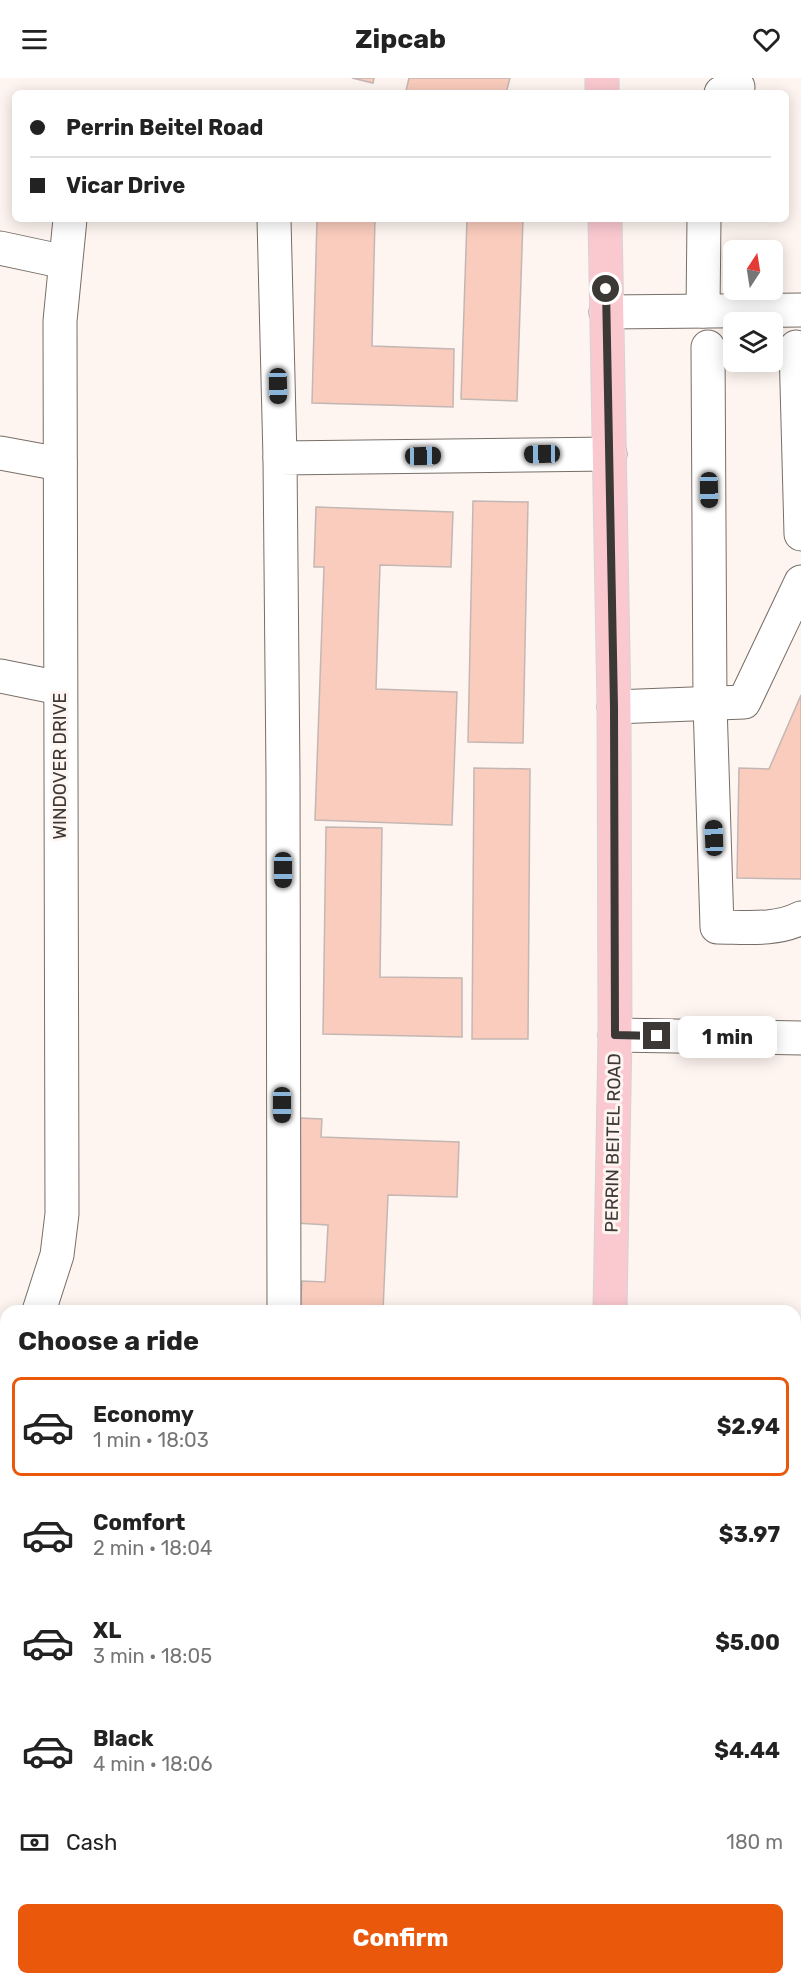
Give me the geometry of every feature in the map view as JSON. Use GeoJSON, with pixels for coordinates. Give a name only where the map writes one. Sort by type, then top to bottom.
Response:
{"type":"FeatureCollection","features":[{"type":"Feature","properties":{"kind":"main road","name":"PERRIN BEITEL ROAD"},"geometry":{"type":"LineString","coordinates":[[604,222],[614,707],[615,1035],[610,1305]]}},
{"type":"Feature","properties":{"kind":"street","name":"WINDOVER DRIVE"},"geometry":{"type":"LineString","coordinates":[[41,1305],[57,1255],[62,1214],[60,321],[70,222]]}},
{"type":"Feature","properties":{"kind":"street"},"geometry":{"type":"LineString","coordinates":[[274,222],[280,458],[283,776],[284,1305]]}},
{"type":"Feature","properties":{"kind":"street"},"geometry":{"type":"LineString","coordinates":[[703,311],[704,222]]}},
{"type":"Feature","properties":{"kind":"street"},"geometry":{"type":"LineString","coordinates":[[0,248],[65,262]]}},
{"type":"Feature","properties":{"kind":"street"},"geometry":{"type":"LineString","coordinates":[[606,312],[801,310]]}},
{"type":"Feature","properties":{"kind":"street"},"geometry":{"type":"LineString","coordinates":[[796,346],[801,534]]}},
{"type":"Feature","properties":{"kind":"street"},"geometry":{"type":"LineString","coordinates":[[708,347],[710,704],[717,927],[761,927],[789,924],[801,918]]}},
{"type":"Feature","properties":{"kind":"street"},"geometry":{"type":"LineString","coordinates":[[0,453],[60,464]]}},
{"type":"Feature","properties":{"kind":"street"},"geometry":{"type":"LineString","coordinates":[[280,458],[609,454]]}},
{"type":"Feature","properties":{"kind":"street"},"geometry":{"type":"LineString","coordinates":[[614,707],[744,702],[801,582]]}},
{"type":"Feature","properties":{"kind":"street"},"geometry":{"type":"LineString","coordinates":[[0,676],[60,688]]}},
{"type":"Feature","properties":{"kind":"street"},"geometry":{"type":"LineString","coordinates":[[615,1035],[801,1038]]}},
{"type":"Feature","properties":{"kind":"building"},"geometry":{"type":"Polygon","coordinates":[[[352,78],[374,78],[373,83],[352,78]]]}},
{"type":"Feature","properties":{"kind":"building"},"geometry":{"type":"Polygon","coordinates":[[[409,78],[510,78],[507,90],[406,90],[409,78]]]}},
{"type":"Feature","properties":{"kind":"building"},"geometry":{"type":"Polygon","coordinates":[[[317,222],[375,222],[372,346],[454,349],[453,407],[312,403],[317,222]]]}},
{"type":"Feature","properties":{"kind":"building"},"geometry":{"type":"Polygon","coordinates":[[[467,222],[523,222],[517,401],[461,399],[467,222]]]}},
{"type":"Feature","properties":{"kind":"building"},"geometry":{"type":"Polygon","coordinates":[[[473,501],[528,502],[523,743],[468,742],[473,501]]]}},
{"type":"Feature","properties":{"kind":"building"},"geometry":{"type":"Polygon","coordinates":[[[316,507],[453,512],[451,567],[380,565],[376,689],[457,692],[452,825],[315,820],[324,567],[314,567],[316,507]]]}},
{"type":"Feature","properties":{"kind":"building"},"geometry":{"type":"Polygon","coordinates":[[[801,695],[801,879],[737,878],[739,768],[769,769],[801,695]]]}},
{"type":"Feature","properties":{"kind":"building"},"geometry":{"type":"Polygon","coordinates":[[[474,768],[530,769],[528,1039],[472,1039],[474,768]]]}},
{"type":"Feature","properties":{"kind":"building"},"geometry":{"type":"Polygon","coordinates":[[[326,827],[382,828],[380,977],[462,978],[462,1037],[323,1034],[326,827]]]}},
{"type":"Feature","properties":{"kind":"building"},"geometry":{"type":"Polygon","coordinates":[[[300,1118],[322,1119],[321,1137],[459,1142],[457,1197],[388,1195],[383,1305],[300,1305],[302,1281],[325,1282],[328,1225],[296,1223],[300,1118]]]}},
{"type":"Feature","properties":{"kind":"route"},"geometry":{"type":"LineString","coordinates":[[606,289],[614,707],[615,1035],[657,1036]]}}]}
